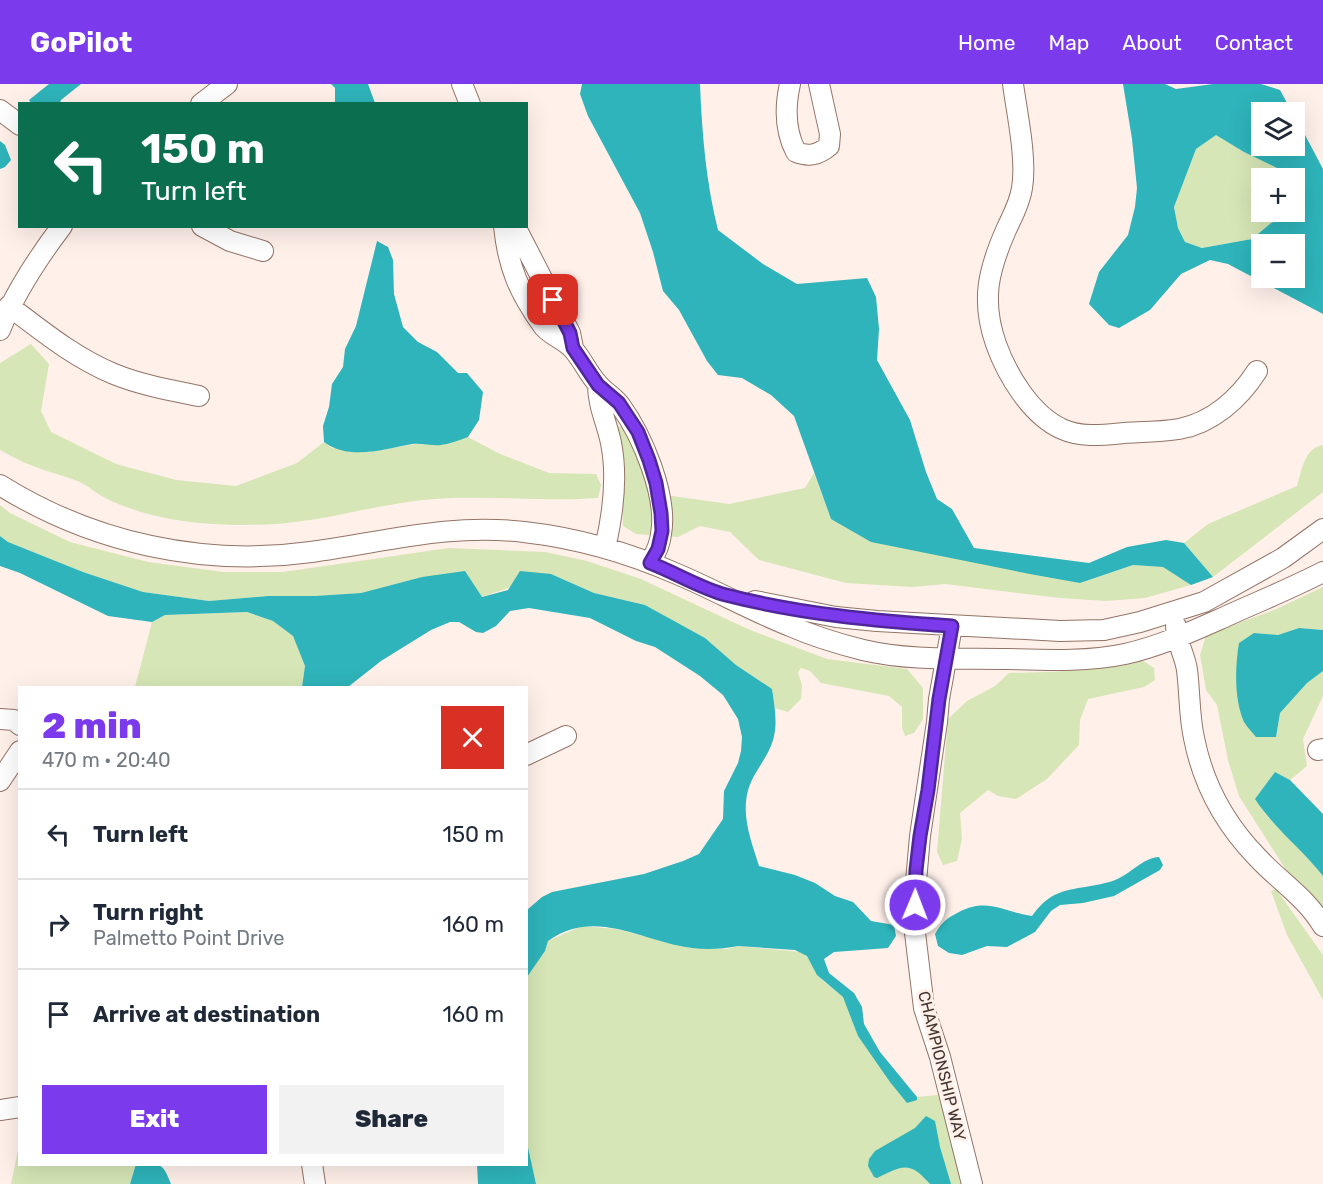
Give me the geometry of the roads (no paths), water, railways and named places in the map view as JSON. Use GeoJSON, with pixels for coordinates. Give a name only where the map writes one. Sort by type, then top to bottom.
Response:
{"type":"FeatureCollection","features":[{"type":"Feature","properties":{"kind":"street"},"geometry":{"type":"LineString","coordinates":[[204,102],[227,84]]}},
{"type":"Feature","properties":{"kind":"street"},"geometry":{"type":"LineString","coordinates":[[462,84],[469,102]]}},
{"type":"Feature","properties":{"kind":"street"},"geometry":{"type":"LineString","coordinates":[[790,84],[787,115],[789,138],[796,152],[812,155],[820,153],[829,146],[830,134],[819,84]]}},
{"type":"Feature","properties":{"kind":"street"},"geometry":{"type":"LineString","coordinates":[[1013,84],[1024,174],[1022,190],[990,275],[988,307],[991,326],[1005,364],[1020,390],[1035,408],[1060,428],[1074,434],[1090,436],[1178,429],[1193,425],[1222,410],[1238,397],[1257,371]]}},
{"type":"Feature","properties":{"kind":"street"},"geometry":{"type":"LineString","coordinates":[[0,110],[18,124]]}},
{"type":"Feature","properties":{"kind":"street"},"geometry":{"type":"LineString","coordinates":[[0,330],[5,309],[61,228]]}},
{"type":"Feature","properties":{"kind":"street"},"geometry":{"type":"LineString","coordinates":[[206,228],[230,241],[262,251]]}},
{"type":"Feature","properties":{"kind":"street"},"geometry":{"type":"LineString","coordinates":[[504,228],[507,253],[524,296],[546,330],[573,348],[598,385],[619,403],[638,432],[656,483],[661,513],[662,531],[658,549],[650,563]]}},
{"type":"Feature","properties":{"kind":"street"},"geometry":{"type":"LineString","coordinates":[[515,228],[570,333],[573,348]]}},
{"type":"Feature","properties":{"kind":"street"},"geometry":{"type":"LineString","coordinates":[[5,309],[95,365],[149,386],[199,396]]}},
{"type":"Feature","properties":{"kind":"street"},"geometry":{"type":"LineString","coordinates":[[598,385],[598,400],[613,458],[613,509],[605,548]]}},
{"type":"Feature","properties":{"kind":"street"},"geometry":{"type":"LineString","coordinates":[[0,485],[64,520],[91,530],[174,551],[216,556],[274,556],[313,552],[443,530],[488,529],[558,537],[605,548],[650,563],[723,594],[791,627],[864,650],[934,659],[1064,660],[1125,654],[1176,638],[1323,572]]}},
{"type":"Feature","properties":{"kind":"street"},"geometry":{"type":"LineString","coordinates":[[723,594],[836,617],[952,626],[1060,631],[1104,630],[1175,612],[1204,602],[1283,558],[1323,529]]}},
{"type":"Feature","properties":{"kind":"street"},"geometry":{"type":"LineString","coordinates":[[1175,612],[1176,638],[1186,664],[1191,715],[1206,782],[1221,813],[1257,858],[1301,896],[1323,926]]}},
{"type":"Feature","properties":{"kind":"street","name":"CHAMPIONSHIP WAY"},"geometry":{"type":"LineString","coordinates":[[952,626],[920,836],[913,916],[924,1008],[940,1057],[972,1184]]}},
{"type":"Feature","properties":{"kind":"street"},"geometry":{"type":"LineString","coordinates":[[0,719],[14,720],[18,723]]}},
{"type":"Feature","properties":{"kind":"street"},"geometry":{"type":"LineString","coordinates":[[528,754],[566,736]]}},
{"type":"Feature","properties":{"kind":"street"},"geometry":{"type":"LineString","coordinates":[[0,781],[18,754]]}},
{"type":"Feature","properties":{"kind":"street"},"geometry":{"type":"LineString","coordinates":[[0,1110],[18,1107]]}},
{"type":"Feature","properties":{"kind":"street"},"geometry":{"type":"LineString","coordinates":[[312,1166],[315,1184]]}},
{"type":"Feature","properties":{"kind":"water"},"geometry":{"type":"Polygon","coordinates":[[[49,84],[81,84],[60,102],[30,102],[29,100],[49,84]]]}},
{"type":"Feature","properties":{"kind":"water"},"geometry":{"type":"Polygon","coordinates":[[[331,84],[368,84],[375,102],[335,102],[335,88],[331,84]]]}},
{"type":"Feature","properties":{"kind":"water"},"geometry":{"type":"Polygon","coordinates":[[[582,84],[700,84],[705,158],[718,230],[763,264],[797,284],[867,278],[876,297],[879,329],[877,360],[910,420],[937,499],[952,509],[974,548],[1089,563],[1127,547],[1166,540],[1184,543],[1213,577],[1191,585],[1163,567],[1133,565],[1080,583],[871,542],[831,519],[794,416],[771,395],[742,378],[718,375],[707,361],[679,310],[663,291],[640,213],[588,116],[580,94],[582,84]]]}},
{"type":"Feature","properties":{"kind":"water"},"geometry":{"type":"Polygon","coordinates":[[[1123,84],[1165,84],[1176,89],[1213,84],[1261,84],[1280,90],[1287,102],[1251,102],[1251,155],[1216,135],[1196,149],[1174,207],[1178,228],[1185,242],[1202,248],[1251,239],[1251,276],[1228,264],[1210,260],[1181,274],[1150,310],[1119,328],[1109,325],[1089,304],[1099,272],[1128,235],[1137,188],[1123,84]]]}},
{"type":"Feature","properties":{"kind":"water"},"geometry":{"type":"Polygon","coordinates":[[[1305,135],[1323,169],[1323,314],[1274,288],[1305,288],[1305,234],[1258,234],[1273,222],[1305,222],[1305,168],[1277,168],[1252,156],[1305,156],[1305,135]]]}},
{"type":"Feature","properties":{"kind":"water"},"geometry":{"type":"Polygon","coordinates":[[[0,141],[5,145],[11,160],[0,169],[0,141]]]}},
{"type":"Feature","properties":{"kind":"water"},"geometry":{"type":"Polygon","coordinates":[[[377,241],[388,247],[393,260],[394,294],[403,327],[418,342],[437,352],[458,373],[467,373],[483,392],[479,420],[468,437],[441,445],[412,444],[367,452],[345,451],[324,442],[323,426],[329,407],[332,384],[343,367],[345,349],[356,326],[377,241]]]}},
{"type":"Feature","properties":{"kind":"water"},"geometry":{"type":"Polygon","coordinates":[[[0,536],[8,542],[83,572],[143,592],[209,601],[268,596],[361,593],[422,577],[465,571],[482,597],[508,590],[520,571],[551,574],[594,593],[645,605],[705,638],[736,665],[772,689],[776,719],[775,734],[749,786],[746,802],[748,827],[759,866],[795,875],[815,883],[835,896],[853,902],[871,921],[894,925],[896,936],[888,948],[834,952],[824,959],[829,973],[854,993],[862,1007],[864,1024],[880,1052],[917,1097],[917,1100],[907,1103],[858,1036],[843,997],[817,975],[807,956],[795,950],[738,946],[715,949],[692,948],[619,930],[584,927],[566,931],[548,941],[545,951],[528,976],[528,909],[542,897],[552,892],[644,874],[683,861],[699,854],[723,819],[724,791],[738,763],[741,751],[742,737],[738,719],[723,695],[700,676],[655,647],[636,641],[590,618],[529,608],[510,611],[496,626],[483,633],[476,632],[459,622],[450,622],[431,630],[381,661],[349,686],[302,686],[305,666],[293,636],[273,621],[247,612],[165,615],[152,622],[108,616],[20,573],[0,566],[0,536]]]}},
{"type":"Feature","properties":{"kind":"water"},"geometry":{"type":"Polygon","coordinates":[[[1299,628],[1323,630],[1323,671],[1307,683],[1280,713],[1276,737],[1256,737],[1244,722],[1238,703],[1236,672],[1239,643],[1254,633],[1278,635],[1299,628]]]}},
{"type":"Feature","properties":{"kind":"water"},"geometry":{"type":"Polygon","coordinates":[[[1275,772],[1290,780],[1323,814],[1323,876],[1255,799],[1275,772]]]}},
{"type":"Feature","properties":{"kind":"water"},"geometry":{"type":"Polygon","coordinates":[[[1159,857],[1163,865],[1160,870],[1114,896],[1083,903],[1060,905],[1051,911],[1035,932],[1007,947],[987,946],[962,955],[949,953],[938,946],[935,934],[945,921],[959,912],[969,908],[987,906],[1032,916],[1046,901],[1058,893],[1115,880],[1147,860],[1159,857]]]}},
{"type":"Feature","properties":{"kind":"water"},"geometry":{"type":"Polygon","coordinates":[[[926,1116],[935,1121],[951,1184],[930,1184],[917,1172],[906,1168],[874,1177],[868,1166],[869,1159],[875,1151],[915,1128],[926,1116]]]}},
{"type":"Feature","properties":{"kind":"water"},"geometry":{"type":"Polygon","coordinates":[[[528,1148],[536,1184],[478,1184],[477,1166],[528,1166],[528,1148]]]}},
{"type":"Feature","properties":{"kind":"water"},"geometry":{"type":"Polygon","coordinates":[[[135,1166],[160,1166],[171,1184],[130,1184],[135,1166]]]}}]}
